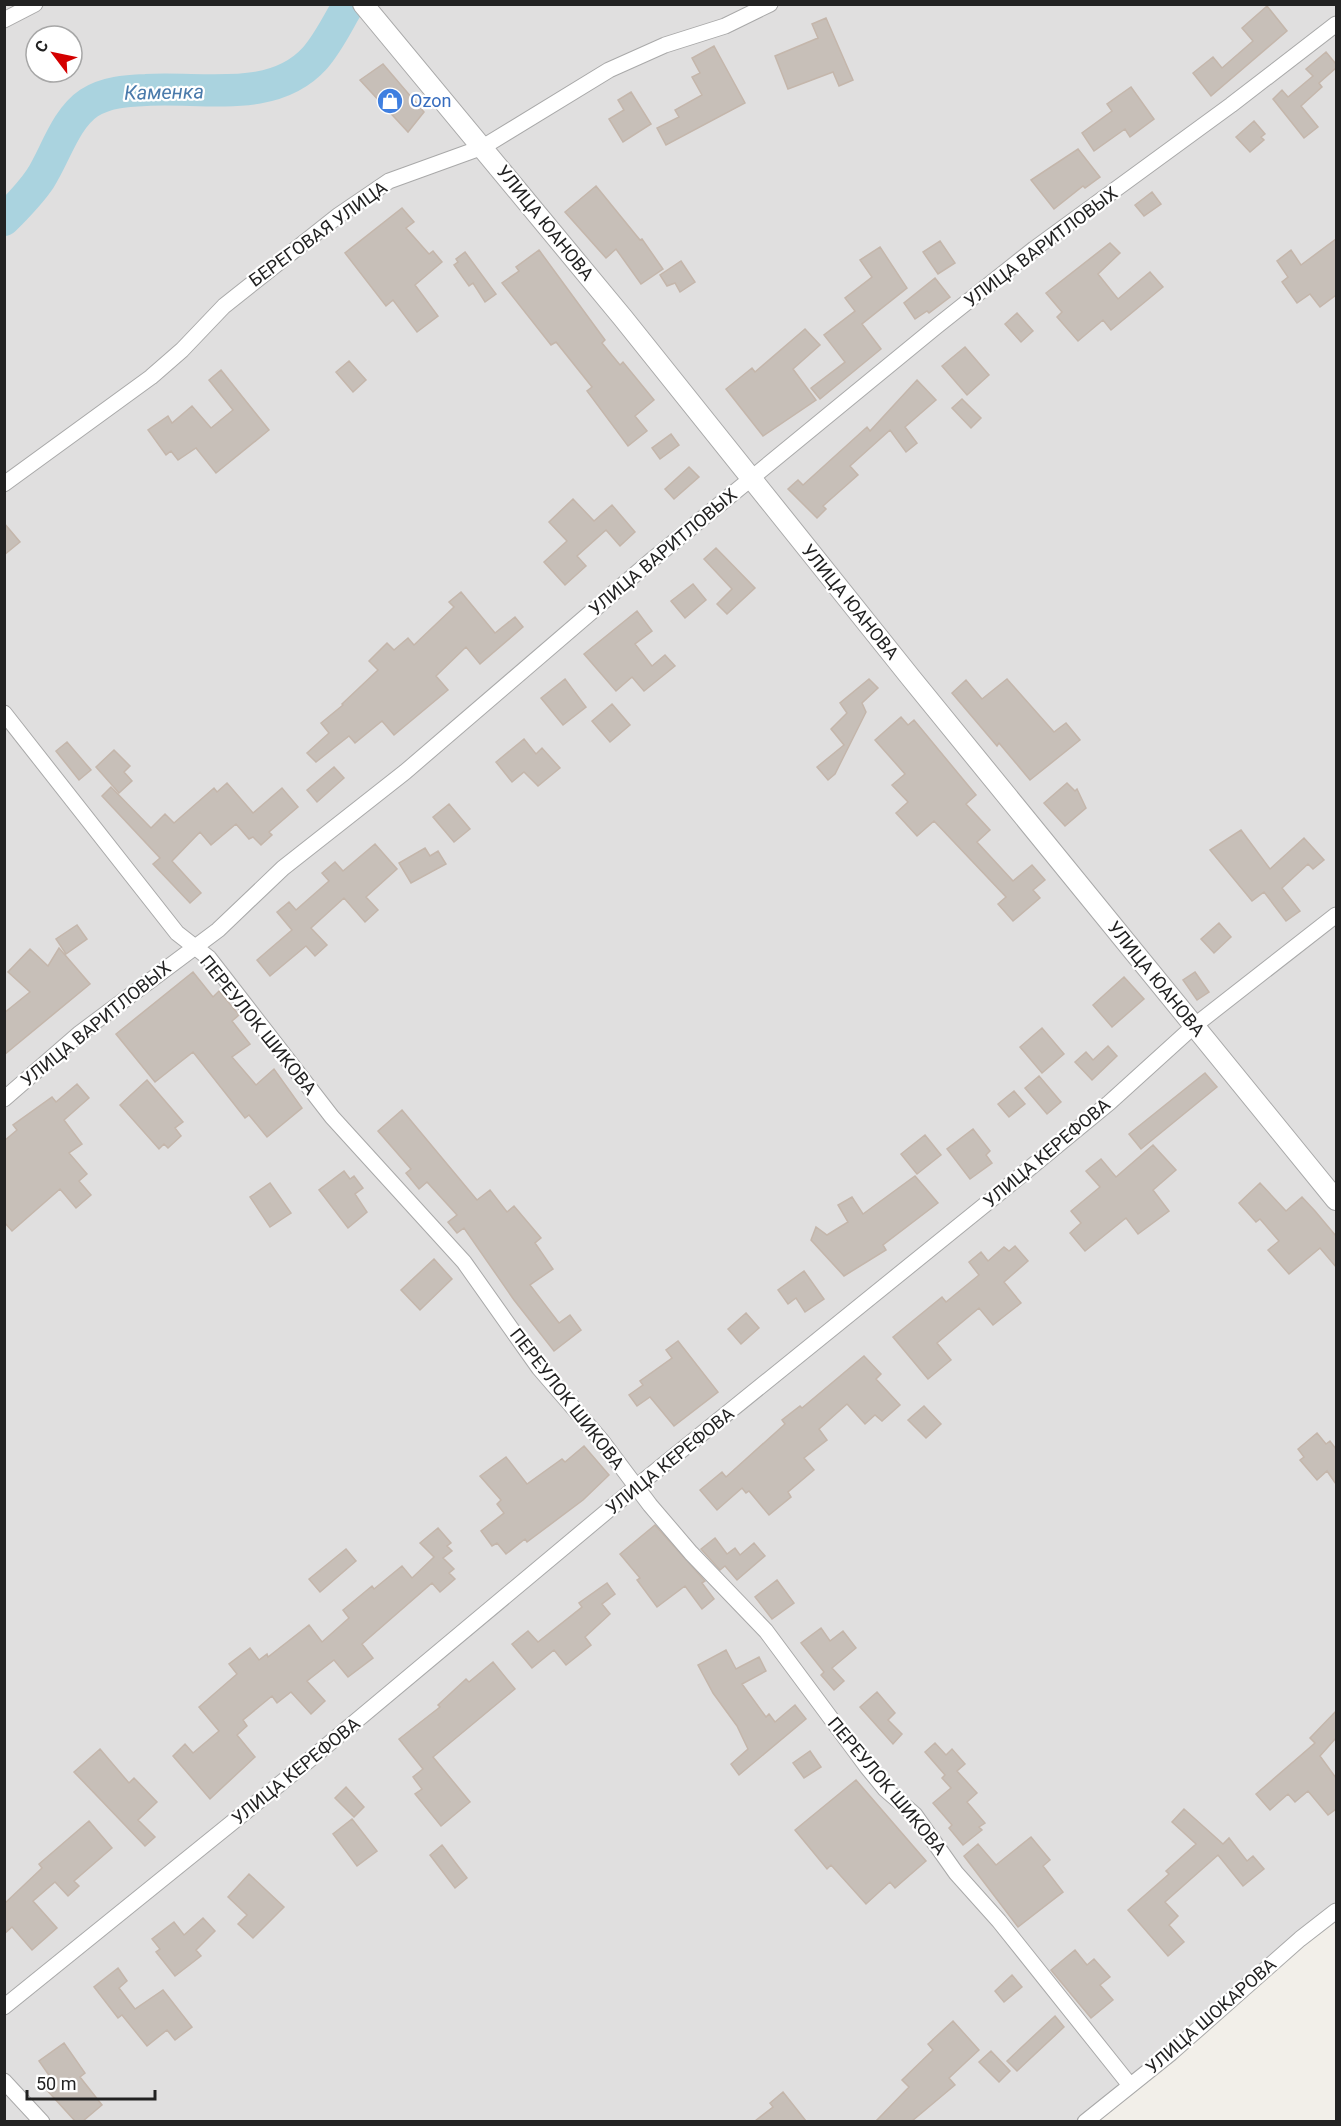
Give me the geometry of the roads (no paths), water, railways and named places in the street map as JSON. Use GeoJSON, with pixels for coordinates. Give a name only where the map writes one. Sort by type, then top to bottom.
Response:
{"type":"FeatureCollection","features":[{"type":"Feature","properties":{"kind":"street"},"geometry":{"type":"LineString","coordinates":[[4,20],[35,4]]}},
{"type":"Feature","properties":{"kind":"street","name":"УЛИЦА ЮАНОВА"},"geometry":{"type":"LineString","coordinates":[[363,4],[483,147],[1336,1200]]}},
{"type":"Feature","properties":{"kind":"street","name":"БЕРЕГОВАЯ УЛИЦА"},"geometry":{"type":"LineString","coordinates":[[4,484],[151,377],[182,350],[224,306],[356,202],[403,175],[483,147],[609,69],[665,45],[724,26],[770,4]]}},
{"type":"Feature","properties":{"kind":"street","name":"УЛИЦА ВАРИТЛОВЫХ"},"geometry":{"type":"LineString","coordinates":[[4,1100],[80,1034],[233,917],[283,868],[405,772],[653,559],[1034,249],[1231,105],[1336,24]]}},
{"type":"Feature","properties":{"kind":"street","name":"ПЕРЕУЛОК ШИКОВА"},"geometry":{"type":"LineString","coordinates":[[4,713],[177,933],[209,958],[332,1117],[464,1262],[539,1368],[602,1441],[636,1487],[691,1553],[766,1631],[885,1790],[915,1815],[956,1874],[999,1921],[1129,2085]]}},
{"type":"Feature","properties":{"kind":"street","name":"УЛИЦА КЕРЕФОВА"},"geometry":{"type":"LineString","coordinates":[[4,2007],[299,1769],[636,1487],[997,1196],[1194,1026],[1336,915]]}},
{"type":"Feature","properties":{"kind":"street","name":"УЛИЦА ШОКАРОВА"},"geometry":{"type":"LineString","coordinates":[[1085,2121],[1171,2053],[1300,1939],[1336,1911]]}},
{"type":"Feature","properties":{"kind":"street"},"geometry":{"type":"LineString","coordinates":[[4,2081],[42,2121]]}},
{"type":"Feature","properties":{"kind":"waterway","name":"Каменка"},"geometry":{"type":"LineString","coordinates":[[4,220],[36,185],[73,118],[89,103],[102,96],[124,92],[167,89],[235,90],[257,88],[278,82],[298,73],[315,58],[349,4]]}},
{"type":"Feature","properties":{"kind":"place","name":"Ozon"},"geometry":{"type":"Point","coordinates":[390,101]}}]}
